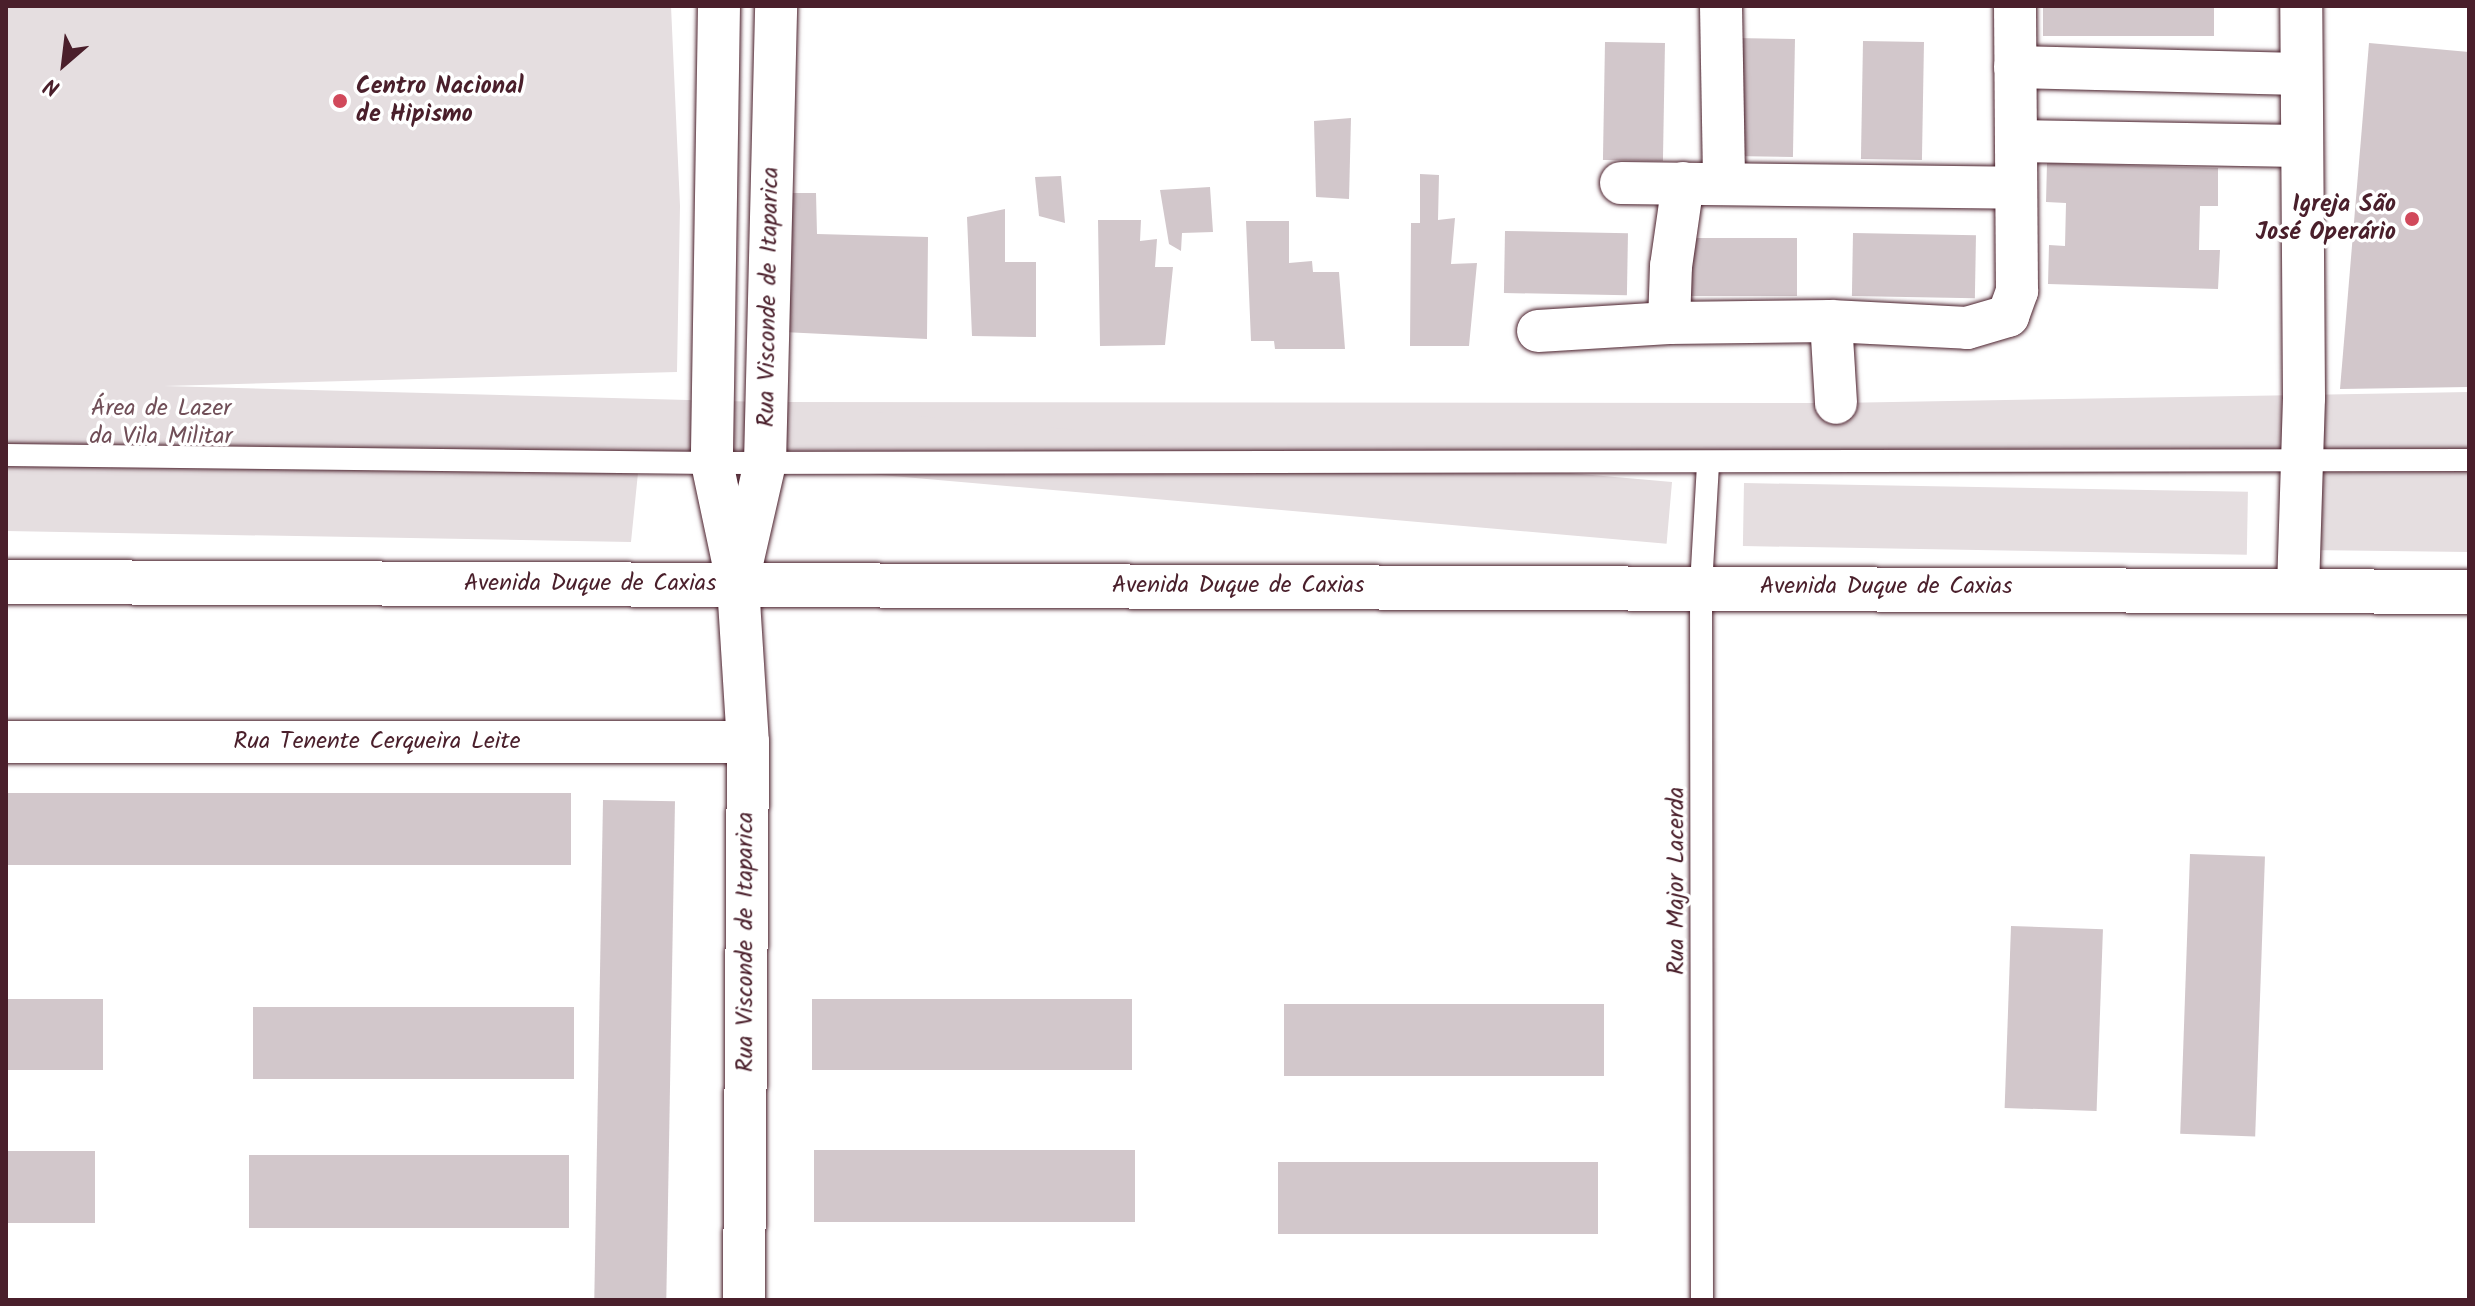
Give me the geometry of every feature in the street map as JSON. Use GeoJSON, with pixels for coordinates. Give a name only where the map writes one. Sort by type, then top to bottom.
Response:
{"type":"FeatureCollection","features":[{"type":"Feature","properties":{"kind":"main road","name":"Avenida Duque de Caxias"},"geometry":{"type":"LineString","coordinates":[[6,582],[1701,586],[2469,592]]}},
{"type":"Feature","properties":{"kind":"street","name":"Rua Visconde de Itaparica"},"geometry":{"type":"LineString","coordinates":[[719,6],[712,463],[738,585],[748,742],[744,1300]]}},
{"type":"Feature","properties":{"kind":"street","name":"Rua Visconde de Itaparica"},"geometry":{"type":"LineString","coordinates":[[738,585],[765,463],[776,6]]}},
{"type":"Feature","properties":{"kind":"street"},"geometry":{"type":"LineString","coordinates":[[1721,6],[1724,184]]}},
{"type":"Feature","properties":{"kind":"street"},"geometry":{"type":"LineString","coordinates":[[1538,331],[1669,323],[1831,321],[1967,328],[2008,316],[2017,291],[2015,6]]}},
{"type":"Feature","properties":{"kind":"street"},"geometry":{"type":"LineString","coordinates":[[2298,589],[2299,461],[2304,398],[2299,146],[2301,6]]}},
{"type":"Feature","properties":{"kind":"street"},"geometry":{"type":"LineString","coordinates":[[2015,67],[2300,74]]}},
{"type":"Feature","properties":{"kind":"street"},"geometry":{"type":"LineString","coordinates":[[2016,141],[2299,146]]}},
{"type":"Feature","properties":{"kind":"street"},"geometry":{"type":"LineString","coordinates":[[1621,183],[2016,188]]}},
{"type":"Feature","properties":{"kind":"street"},"geometry":{"type":"LineString","coordinates":[[1669,323],[1683,183]]}},
{"type":"Feature","properties":{"kind":"street"},"geometry":{"type":"LineString","coordinates":[[1831,321],[1836,403]]}},
{"type":"Feature","properties":{"kind":"street","name":"Rua Tenente Cerqueira Leite"},"geometry":{"type":"LineString","coordinates":[[6,742],[748,742]]}},
{"type":"Feature","properties":{"kind":"lane"},"geometry":{"type":"LineString","coordinates":[[6,455],[712,463],[2469,460]]}},
{"type":"Feature","properties":{"kind":"lane","name":"Rua Major Lacerda"},"geometry":{"type":"LineString","coordinates":[[1702,1300],[1701,586],[1708,463]]}},
{"type":"Feature","properties":{"kind":"green space","name":"Área de Lazer da Vila Militar"},"geometry":{"type":"Polygon","coordinates":[[[6,6],[671,6],[680,206],[677,372],[164,386],[767,402],[1836,403],[2469,392],[2469,552],[2307,550],[2299,462],[639,463],[631,542],[6,531],[6,6]]]}},
{"type":"Feature","properties":{"kind":"green space"},"geometry":{"type":"Polygon","coordinates":[[[775,404],[1672,482],[1667,544],[770,465],[775,404]]]}},
{"type":"Feature","properties":{"kind":"green space"},"geometry":{"type":"Polygon","coordinates":[[[1744,483],[2248,492],[2247,555],[1743,546],[1744,483]]]}},
{"type":"Feature","properties":{"kind":"building"},"geometry":{"type":"Polygon","coordinates":[[[2043,6],[2214,6],[2214,36],[2043,36],[2043,6]]]}},
{"type":"Feature","properties":{"kind":"building"},"geometry":{"type":"Polygon","coordinates":[[[1734,38],[1795,39],[1793,157],[1732,156],[1734,38]]]}},
{"type":"Feature","properties":{"kind":"building"},"geometry":{"type":"Polygon","coordinates":[[[1863,41],[1924,42],[1922,160],[1861,159],[1863,41]]]}},
{"type":"Feature","properties":{"kind":"building"},"geometry":{"type":"Polygon","coordinates":[[[1605,42],[1665,43],[1663,161],[1603,160],[1605,42]]]}},
{"type":"Feature","properties":{"kind":"building","name":"Igreja São José Operário"},"geometry":{"type":"Polygon","coordinates":[[[2369,43],[2469,52],[2469,387],[2340,389],[2369,43]]]}},
{"type":"Feature","properties":{"kind":"building"},"geometry":{"type":"Polygon","coordinates":[[[1351,118],[1349,199],[1316,197],[1314,121],[1351,118]]]}},
{"type":"Feature","properties":{"kind":"building"},"geometry":{"type":"Polygon","coordinates":[[[2047,163],[2218,168],[2218,206],[2200,206],[2199,250],[2220,250],[2218,289],[2048,284],[2049,245],[2065,246],[2066,203],[2046,202],[2047,163]]]}},
{"type":"Feature","properties":{"kind":"building"},"geometry":{"type":"Polygon","coordinates":[[[1420,174],[1439,175],[1438,220],[1455,218],[1451,264],[1477,263],[1469,346],[1410,346],[1411,223],[1420,223],[1420,174]]]}},
{"type":"Feature","properties":{"kind":"building"},"geometry":{"type":"Polygon","coordinates":[[[1061,176],[1065,223],[1039,216],[1035,177],[1061,176]]]}},
{"type":"Feature","properties":{"kind":"building"},"geometry":{"type":"Polygon","coordinates":[[[1210,187],[1213,232],[1182,233],[1181,251],[1169,244],[1160,190],[1210,187]]]}},
{"type":"Feature","properties":{"kind":"building"},"geometry":{"type":"Polygon","coordinates":[[[786,193],[816,193],[817,234],[928,237],[927,339],[783,332],[786,193]]]}},
{"type":"Feature","properties":{"kind":"building"},"geometry":{"type":"Polygon","coordinates":[[[1005,209],[1005,262],[1036,262],[1036,337],[972,336],[967,217],[1005,209]]]}},
{"type":"Feature","properties":{"kind":"building"},"geometry":{"type":"Polygon","coordinates":[[[1098,220],[1141,220],[1140,241],[1157,239],[1155,267],[1173,267],[1165,345],[1100,346],[1098,220]]]}},
{"type":"Feature","properties":{"kind":"building"},"geometry":{"type":"Polygon","coordinates":[[[1246,221],[1289,221],[1289,263],[1312,261],[1313,272],[1339,272],[1345,349],[1275,349],[1274,341],[1251,341],[1246,221]]]}},
{"type":"Feature","properties":{"kind":"building"},"geometry":{"type":"Polygon","coordinates":[[[1505,231],[1628,233],[1627,295],[1504,293],[1505,231]]]}},
{"type":"Feature","properties":{"kind":"building"},"geometry":{"type":"Polygon","coordinates":[[[1853,233],[1976,235],[1975,298],[1852,296],[1853,233]]]}},
{"type":"Feature","properties":{"kind":"building"},"geometry":{"type":"Polygon","coordinates":[[[1678,238],[1797,238],[1797,296],[1678,296],[1678,238]]]}},
{"type":"Feature","properties":{"kind":"building"},"geometry":{"type":"Polygon","coordinates":[[[6,793],[571,793],[571,865],[6,865],[6,793]]]}},
{"type":"Feature","properties":{"kind":"building"},"geometry":{"type":"Polygon","coordinates":[[[603,800],[675,801],[666,1300],[594,1300],[603,800]]]}},
{"type":"Feature","properties":{"kind":"building"},"geometry":{"type":"Polygon","coordinates":[[[2190,854],[2265,857],[2255,1136],[2180,1134],[2190,854]]]}},
{"type":"Feature","properties":{"kind":"building"},"geometry":{"type":"Polygon","coordinates":[[[2011,926],[2103,929],[2097,1111],[2005,1108],[2011,926]]]}},
{"type":"Feature","properties":{"kind":"building"},"geometry":{"type":"Polygon","coordinates":[[[6,999],[103,999],[103,1070],[6,1070],[6,999]]]}},
{"type":"Feature","properties":{"kind":"building"},"geometry":{"type":"Polygon","coordinates":[[[812,999],[1132,999],[1132,1070],[812,1070],[812,999]]]}},
{"type":"Feature","properties":{"kind":"building"},"geometry":{"type":"Polygon","coordinates":[[[1284,1004],[1604,1004],[1604,1076],[1284,1076],[1284,1004]]]}},
{"type":"Feature","properties":{"kind":"building"},"geometry":{"type":"Polygon","coordinates":[[[253,1007],[574,1007],[574,1079],[253,1079],[253,1007]]]}},
{"type":"Feature","properties":{"kind":"building"},"geometry":{"type":"Polygon","coordinates":[[[814,1150],[1135,1150],[1135,1222],[814,1222],[814,1150]]]}},
{"type":"Feature","properties":{"kind":"building"},"geometry":{"type":"Polygon","coordinates":[[[6,1151],[95,1151],[95,1223],[6,1223],[6,1151]]]}},
{"type":"Feature","properties":{"kind":"building"},"geometry":{"type":"Polygon","coordinates":[[[249,1155],[569,1155],[569,1228],[249,1228],[249,1155]]]}},
{"type":"Feature","properties":{"kind":"building"},"geometry":{"type":"Polygon","coordinates":[[[1278,1162],[1598,1162],[1598,1234],[1278,1234],[1278,1162]]]}},
{"type":"Feature","properties":{"kind":"place","name":"Centro Nacional de Hipismo"},"geometry":{"type":"Point","coordinates":[340,101]}},
{"type":"Feature","properties":{"kind":"place","name":"Igreja São José Operário"},"geometry":{"type":"Point","coordinates":[2412,219]}}]}
